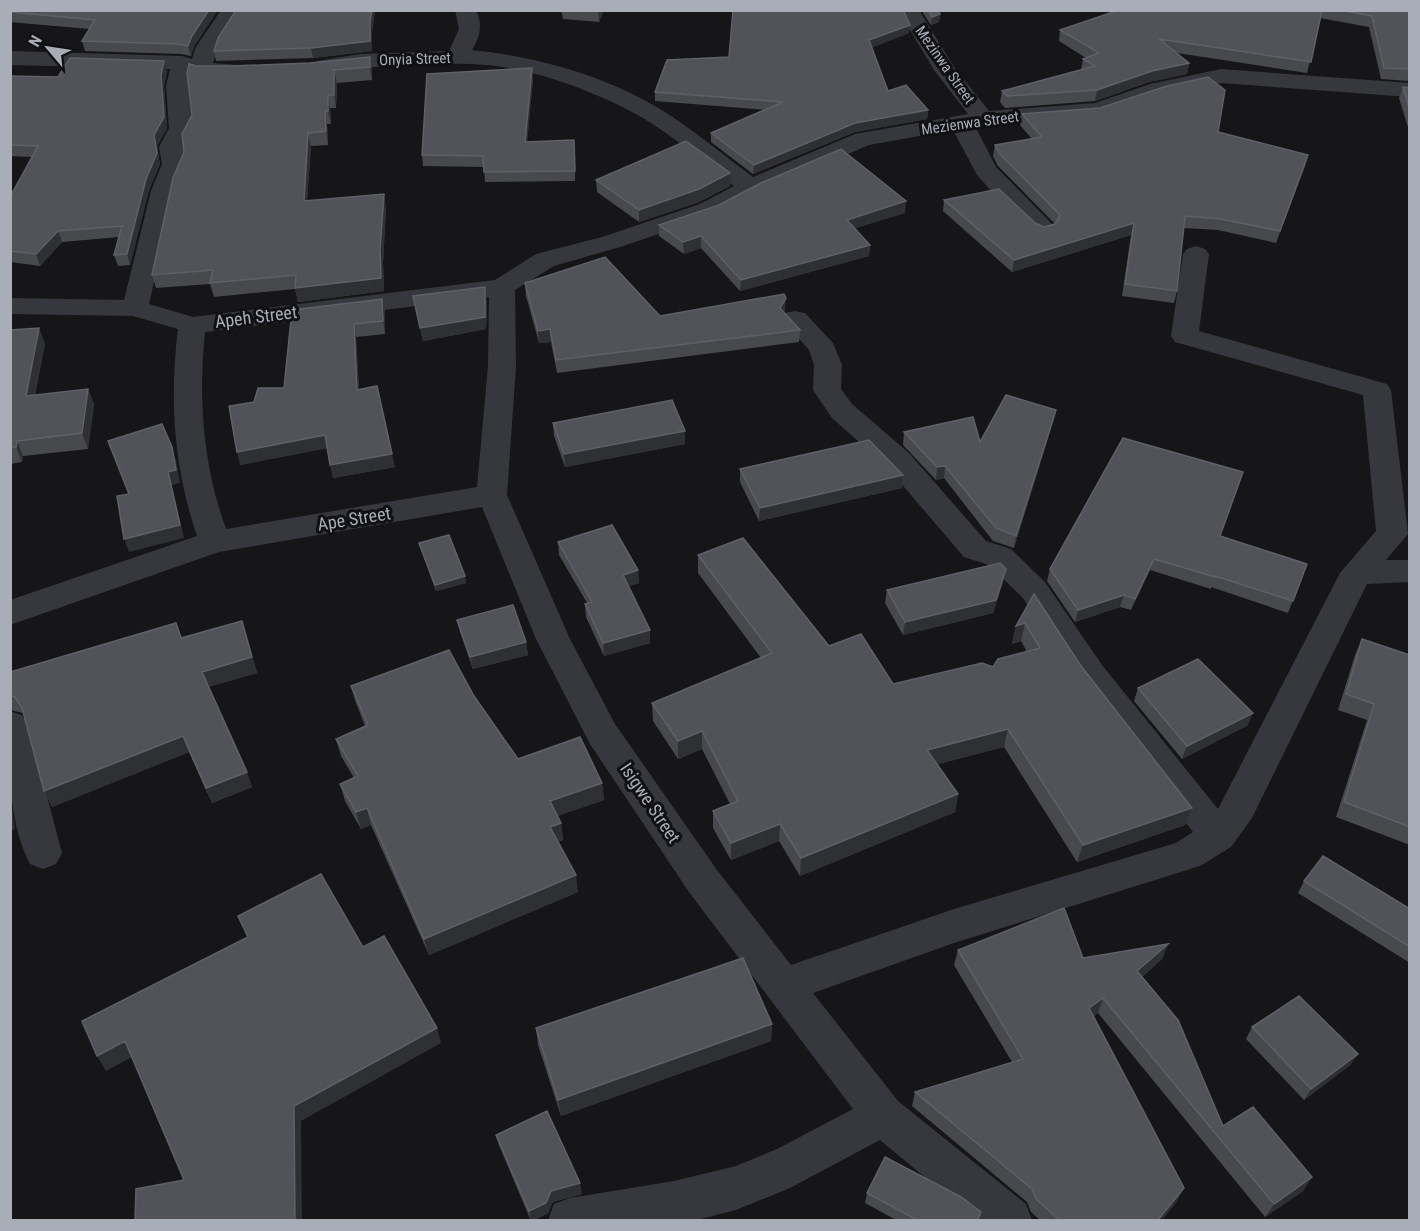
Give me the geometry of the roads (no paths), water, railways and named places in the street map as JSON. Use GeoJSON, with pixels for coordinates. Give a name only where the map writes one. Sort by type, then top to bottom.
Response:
{"type":"FeatureCollection","features":[{"type":"Feature","properties":{"kind":"street"},"geometry":{"type":"LineString","coordinates":[[135,308],[163,190],[174,164],[171,147],[181,128],[177,86],[232,10]]}},
{"type":"Feature","properties":{"kind":"street"},"geometry":{"type":"LineString","coordinates":[[455,58],[468,41],[470,18],[465,10]]}},
{"type":"Feature","properties":{"kind":"street","name":"Mezinwa Street"},"geometry":{"type":"LineString","coordinates":[[909,10],[972,120],[986,170],[1019,207],[1043,228]]}},
{"type":"Feature","properties":{"kind":"street","name":"Onyia Street"},"geometry":{"type":"LineString","coordinates":[[302,68],[360,61],[472,57],[498,60],[568,76],[597,87],[652,114],[751,187]]}},
{"type":"Feature","properties":{"kind":"street"},"geometry":{"type":"LineString","coordinates":[[10,58],[256,69]]}},
{"type":"Feature","properties":{"kind":"street","name":"Mezienwa Street"},"geometry":{"type":"LineString","coordinates":[[502,287],[545,260],[611,242],[709,209],[751,187],[863,139],[972,120],[1098,110],[1158,89],[1221,76],[1410,90]]}},
{"type":"Feature","properties":{"kind":"street"},"geometry":{"type":"LineString","coordinates":[[782,986],[954,926],[1186,855],[1218,836],[1239,810],[1356,573],[1392,534],[1377,390],[1185,336],[1196,254]]}},
{"type":"Feature","properties":{"kind":"street","name":"Apeh Street"},"geometry":{"type":"LineString","coordinates":[[10,306],[135,308],[192,325],[502,287]]}},
{"type":"Feature","properties":{"kind":"street","name":"Isigwe Street"},"geometry":{"type":"LineString","coordinates":[[502,287],[502,366],[492,495],[553,639],[602,734],[703,881],[782,986],[861,1083],[883,1115],[1010,1221]]}},
{"type":"Feature","properties":{"kind":"street"},"geometry":{"type":"LineString","coordinates":[[795,319],[826,352],[830,368],[827,390],[842,411],[898,460],[975,549],[1000,557],[1034,590],[1090,674],[1218,836]]}},
{"type":"Feature","properties":{"kind":"street"},"geometry":{"type":"LineString","coordinates":[[192,325],[187,364],[188,440],[201,506],[215,542]]}},
{"type":"Feature","properties":{"kind":"street","name":"Ape Street"},"geometry":{"type":"LineString","coordinates":[[10,614],[215,542],[492,495]]}},
{"type":"Feature","properties":{"kind":"street"},"geometry":{"type":"LineString","coordinates":[[1356,573],[1410,571]]}},
{"type":"Feature","properties":{"kind":"street"},"geometry":{"type":"LineString","coordinates":[[10,725],[43,853]]}},
{"type":"Feature","properties":{"kind":"street"},"geometry":{"type":"LineString","coordinates":[[570,1221],[639,1210],[735,1188],[803,1160],[883,1115]]}}]}
